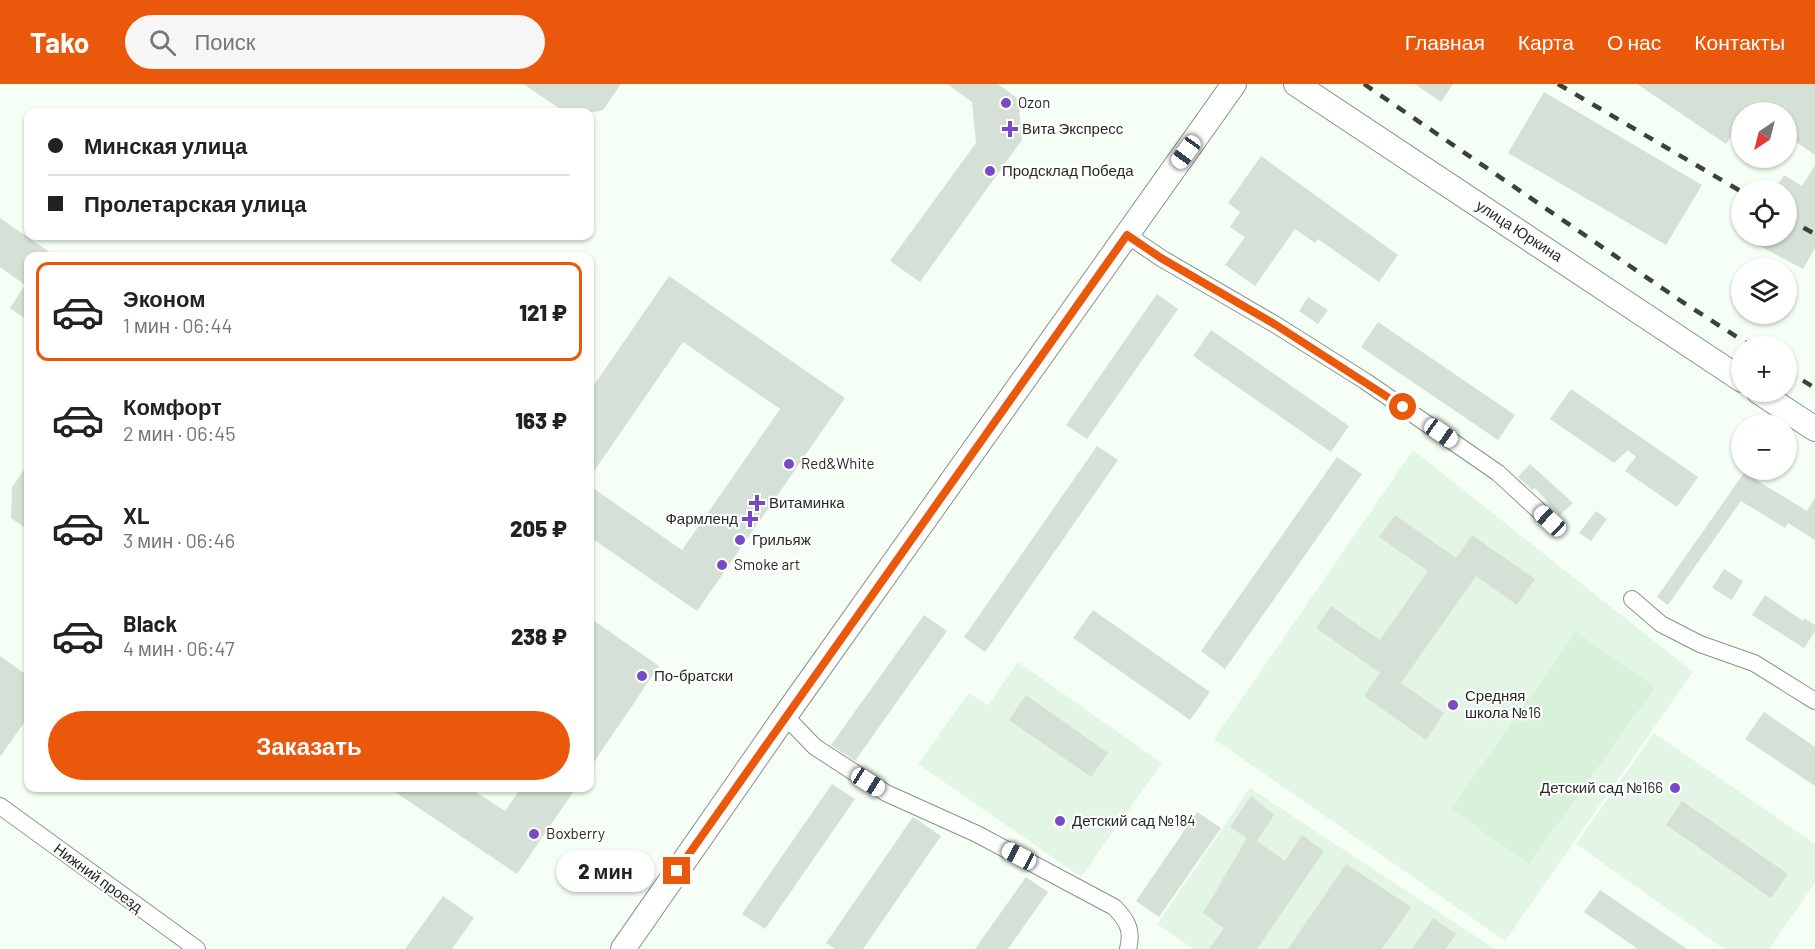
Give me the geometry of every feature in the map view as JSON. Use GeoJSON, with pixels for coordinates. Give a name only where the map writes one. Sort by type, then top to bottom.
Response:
{"type":"FeatureCollection","features":[{"type":"Feature","properties":{"kind":"main road"},"geometry":{"type":"LineString","coordinates":[[623,949],[1234,84]]}},
{"type":"Feature","properties":{"kind":"main road","name":"улица Юркина"},"geometry":{"type":"LineString","coordinates":[[1296,84],[1731,373]]}},
{"type":"Feature","properties":{"kind":"main road"},"geometry":{"type":"LineString","coordinates":[[1774,402],[1815,429]]}},
{"type":"Feature","properties":{"kind":"street"},"geometry":{"type":"LineString","coordinates":[[1127,235],[1365,381],[1498,472],[1550,521]]}},
{"type":"Feature","properties":{"kind":"street"},"geometry":{"type":"LineString","coordinates":[[1632,599],[1661,624],[1700,644],[1754,663],[1815,701]]}},
{"type":"Feature","properties":{"kind":"street"},"geometry":{"type":"LineString","coordinates":[[785,717],[815,747],[886,793],[977,834],[1114,907],[1126,920],[1132,936],[1128,949]]}},
{"type":"Feature","properties":{"kind":"street","name":"Нижний проезд"},"geometry":{"type":"LineString","coordinates":[[0,806],[197,949]]}},
{"type":"Feature","properties":{"kind":"shaded area","name":"Средняя школа №16"},"geometry":{"type":"Polygon","coordinates":[[[1413,450],[1693,672],[1505,941],[1214,739],[1413,450]]]}},
{"type":"Feature","properties":{"kind":"shaded area"},"geometry":{"type":"Polygon","coordinates":[[[1576,632],[1655,687],[1529,864],[1451,809],[1576,632]]]}},
{"type":"Feature","properties":{"kind":"shaded area","name":"Детский сад №184"},"geometry":{"type":"Polygon","coordinates":[[[1018,662],[1162,763],[1081,877],[918,764],[969,693],[988,705],[1018,662]]]}},
{"type":"Feature","properties":{"kind":"shaded area","name":"Детский сад №166"},"geometry":{"type":"Polygon","coordinates":[[[1654,733],[1815,844],[1815,883],[1769,949],[1724,949],[1576,844],[1654,733]]]}},
{"type":"Feature","properties":{"kind":"shaded area"},"geometry":{"type":"Polygon","coordinates":[[[1250,788],[1495,949],[1193,949],[1157,924],[1250,788]]]}},
{"type":"Feature","properties":{"kind":"building"},"geometry":{"type":"Polygon","coordinates":[[[523,84],[621,84],[603,110],[594,112],[594,108],[559,108],[523,84]]]}},
{"type":"Feature","properties":{"kind":"building"},"geometry":{"type":"Polygon","coordinates":[[[947,84],[998,84],[1018,99],[1022,140],[920,282],[890,261],[976,143],[972,102],[947,84]]]}},
{"type":"Feature","properties":{"kind":"building"},"geometry":{"type":"Polygon","coordinates":[[[1415,84],[1453,84],[1441,102],[1415,84]]]}},
{"type":"Feature","properties":{"kind":"building"},"geometry":{"type":"Polygon","coordinates":[[[1637,84],[1815,84],[1815,155],[1797,143],[1797,102],[1731,102],[1731,137],[1726,144],[1637,84]]]}},
{"type":"Feature","properties":{"kind":"building"},"geometry":{"type":"Polygon","coordinates":[[[1544,92],[1702,185],[1666,245],[1508,153],[1544,92]]]}},
{"type":"Feature","properties":{"kind":"building"},"geometry":{"type":"Polygon","coordinates":[[[1261,156],[1398,255],[1379,282],[1318,239],[1315,243],[1295,229],[1255,286],[1225,265],[1245,237],[1230,227],[1240,212],[1228,203],[1261,156]]]}},
{"type":"Feature","properties":{"kind":"building"},"geometry":{"type":"Polygon","coordinates":[[[1815,165],[1815,248],[1803,269],[1797,266],[1797,258],[1782,258],[1760,246],[1797,246],[1797,183],[1802,186],[1815,165]]]}},
{"type":"Feature","properties":{"kind":"building"},"geometry":{"type":"Polygon","coordinates":[[[1784,175],[1792,180],[1781,180],[1784,175]]]}},
{"type":"Feature","properties":{"kind":"building"},"geometry":{"type":"Polygon","coordinates":[[[0,218],[24,235],[24,240],[32,240],[49,252],[24,252],[24,284],[0,267],[0,218]]]}},
{"type":"Feature","properties":{"kind":"building"},"geometry":{"type":"Polygon","coordinates":[[[669,276],[845,398],[697,611],[594,540],[594,489],[682,550],[780,409],[683,342],[594,471],[594,385],[669,276]]]}},
{"type":"Feature","properties":{"kind":"building"},"geometry":{"type":"Polygon","coordinates":[[[24,287],[24,318],[10,308],[24,287]]]}},
{"type":"Feature","properties":{"kind":"building"},"geometry":{"type":"Polygon","coordinates":[[[1157,294],[1178,309],[1087,439],[1066,425],[1157,294]]]}},
{"type":"Feature","properties":{"kind":"building"},"geometry":{"type":"Polygon","coordinates":[[[1308,297],[1328,310],[1318,324],[1299,311],[1308,297]]]}},
{"type":"Feature","properties":{"kind":"building"},"geometry":{"type":"Polygon","coordinates":[[[1378,322],[1515,415],[1498,440],[1361,347],[1378,322]]]}},
{"type":"Feature","properties":{"kind":"building"},"geometry":{"type":"Polygon","coordinates":[[[1211,330],[1349,426],[1331,452],[1193,356],[1211,330]]]}},
{"type":"Feature","properties":{"kind":"building"},"geometry":{"type":"Polygon","coordinates":[[[1571,389],[1698,477],[1677,507],[1625,471],[1636,457],[1628,450],[1614,463],[1550,419],[1571,389]]]}},
{"type":"Feature","properties":{"kind":"building"},"geometry":{"type":"Polygon","coordinates":[[[1097,446],[1118,460],[985,652],[964,637],[1097,446]]]}},
{"type":"Feature","properties":{"kind":"building"},"geometry":{"type":"Polygon","coordinates":[[[1337,457],[1362,474],[1225,669],[1201,651],[1337,457]]]}},
{"type":"Feature","properties":{"kind":"building"},"geometry":{"type":"Polygon","coordinates":[[[1530,464],[1573,503],[1560,515],[1535,488],[1532,490],[1518,477],[1530,464]]]}},
{"type":"Feature","properties":{"kind":"building"},"geometry":{"type":"Polygon","coordinates":[[[24,470],[24,527],[11,518],[12,487],[24,470]]]}},
{"type":"Feature","properties":{"kind":"building"},"geometry":{"type":"Polygon","coordinates":[[[1739,480],[1756,480],[1807,511],[1815,497],[1815,540],[1788,523],[1785,528],[1741,501],[1668,605],[1657,597],[1739,480]]]}},
{"type":"Feature","properties":{"kind":"building"},"geometry":{"type":"Polygon","coordinates":[[[1596,511],[1607,519],[1591,541],[1579,533],[1596,511]]]}},
{"type":"Feature","properties":{"kind":"building"},"geometry":{"type":"Polygon","coordinates":[[[1395,515],[1456,558],[1472,535],[1535,579],[1517,605],[1476,576],[1401,683],[1444,713],[1426,740],[1364,696],[1380,673],[1316,628],[1331,606],[1380,640],[1428,571],[1379,537],[1395,515]]]}},
{"type":"Feature","properties":{"kind":"building"},"geometry":{"type":"Polygon","coordinates":[[[1724,569],[1743,581],[1732,600],[1712,588],[1724,569]]]}},
{"type":"Feature","properties":{"kind":"building"},"geometry":{"type":"Polygon","coordinates":[[[1765,595],[1803,621],[1804,618],[1815,625],[1815,631],[1804,648],[1752,615],[1765,595]]]}},
{"type":"Feature","properties":{"kind":"building"},"geometry":{"type":"Polygon","coordinates":[[[1093,610],[1210,692],[1190,720],[1073,638],[1093,610]]]}},
{"type":"Feature","properties":{"kind":"building"},"geometry":{"type":"Polygon","coordinates":[[[924,615],[947,631],[855,761],[831,745],[924,615]]]}},
{"type":"Feature","properties":{"kind":"building"},"geometry":{"type":"Polygon","coordinates":[[[594,621],[659,666],[594,762],[594,621]]]}},
{"type":"Feature","properties":{"kind":"building"},"geometry":{"type":"Polygon","coordinates":[[[0,656],[24,673],[24,723],[0,757],[0,656]]]}},
{"type":"Feature","properties":{"kind":"building"},"geometry":{"type":"Polygon","coordinates":[[[1026,695],[1108,753],[1091,777],[1009,720],[1026,695]]]}},
{"type":"Feature","properties":{"kind":"building"},"geometry":{"type":"Polygon","coordinates":[[[1764,712],[1815,747],[1815,786],[1745,739],[1764,712]]]}},
{"type":"Feature","properties":{"kind":"building"},"geometry":{"type":"Polygon","coordinates":[[[832,784],[855,799],[765,929],[742,914],[832,784]]]}},
{"type":"Feature","properties":{"kind":"building"},"geometry":{"type":"Polygon","coordinates":[[[395,792],[476,792],[505,811],[518,792],[573,792],[517,874],[395,792]]]}},
{"type":"Feature","properties":{"kind":"building"},"geometry":{"type":"Polygon","coordinates":[[[1251,796],[1274,815],[1257,841],[1285,861],[1302,835],[1324,851],[1257,949],[1209,949],[1224,928],[1203,913],[1247,838],[1230,827],[1251,796]]]}},
{"type":"Feature","properties":{"kind":"building"},"geometry":{"type":"Polygon","coordinates":[[[1682,801],[1788,874],[1771,898],[1666,825],[1682,801]]]}},
{"type":"Feature","properties":{"kind":"building"},"geometry":{"type":"Polygon","coordinates":[[[1197,812],[1221,828],[1159,917],[1136,901],[1197,812]]]}},
{"type":"Feature","properties":{"kind":"building"},"geometry":{"type":"Polygon","coordinates":[[[913,817],[941,836],[863,949],[835,949],[826,943],[913,817]]]}},
{"type":"Feature","properties":{"kind":"building"},"geometry":{"type":"Polygon","coordinates":[[[1346,864],[1411,907],[1382,949],[1288,949],[1346,864]]]}},
{"type":"Feature","properties":{"kind":"building"},"geometry":{"type":"Polygon","coordinates":[[[1026,877],[1048,892],[1008,949],[975,949],[1026,877]]]}},
{"type":"Feature","properties":{"kind":"building"},"geometry":{"type":"Polygon","coordinates":[[[1600,890],[1687,949],[1638,949],[1584,912],[1600,890]]]}},
{"type":"Feature","properties":{"kind":"building"},"geometry":{"type":"Polygon","coordinates":[[[443,896],[474,918],[452,949],[405,949],[443,896]]]}},
{"type":"Feature","properties":{"kind":"building"},"geometry":{"type":"Polygon","coordinates":[[[1433,918],[1456,934],[1446,949],[1412,949],[1433,918]]]}},
{"type":"Feature","properties":{"kind":"railway"},"geometry":{"type":"LineString","coordinates":[[1364,84],[1735,336]]}},
{"type":"Feature","properties":{"kind":"railway"},"geometry":{"type":"LineString","coordinates":[[1558,84],[1731,186]]}},
{"type":"Feature","properties":{"kind":"railway"},"geometry":{"type":"LineString","coordinates":[[1797,224],[1815,234]]}},
{"type":"Feature","properties":{"kind":"railway"},"geometry":{"type":"LineString","coordinates":[[1797,377],[1815,388]]}},
{"type":"Feature","properties":{"kind":"place","name":"Ozon"},"geometry":{"type":"Point","coordinates":[1006,103]}},
{"type":"Feature","properties":{"kind":"place","name":"Вита Экспресс"},"geometry":{"type":"Point","coordinates":[1010,129]}},
{"type":"Feature","properties":{"kind":"place","name":"Продсклад Победа"},"geometry":{"type":"Point","coordinates":[990,171]}},
{"type":"Feature","properties":{"kind":"place","name":"Red&White"},"geometry":{"type":"Point","coordinates":[789,464]}},
{"type":"Feature","properties":{"kind":"place","name":"Витаминка"},"geometry":{"type":"Point","coordinates":[757,503]}},
{"type":"Feature","properties":{"kind":"place","name":"Фармленд"},"geometry":{"type":"Point","coordinates":[750,519]}},
{"type":"Feature","properties":{"kind":"place","name":"Грильяж"},"geometry":{"type":"Point","coordinates":[740,540]}},
{"type":"Feature","properties":{"kind":"place","name":"Smoke art"},"geometry":{"type":"Point","coordinates":[722,565]}},
{"type":"Feature","properties":{"kind":"place","name":"По-братски"},"geometry":{"type":"Point","coordinates":[642,676]}},
{"type":"Feature","properties":{"kind":"place","name":"Средняя школа №16"},"geometry":{"type":"Point","coordinates":[1453,705]}},
{"type":"Feature","properties":{"kind":"place","name":"Детский сад №166"},"geometry":{"type":"Point","coordinates":[1675,788]}},
{"type":"Feature","properties":{"kind":"place","name":"Детский сад №184"},"geometry":{"type":"Point","coordinates":[1060,821]}},
{"type":"Feature","properties":{"kind":"place","name":"Boxberry"},"geometry":{"type":"Point","coordinates":[534,834]}},
{"type":"Feature","properties":{"kind":"route"},"geometry":{"type":"LineString","coordinates":[[677,871],[1127,235],[1161,258],[1276,325],[1403,407]]}}]}
